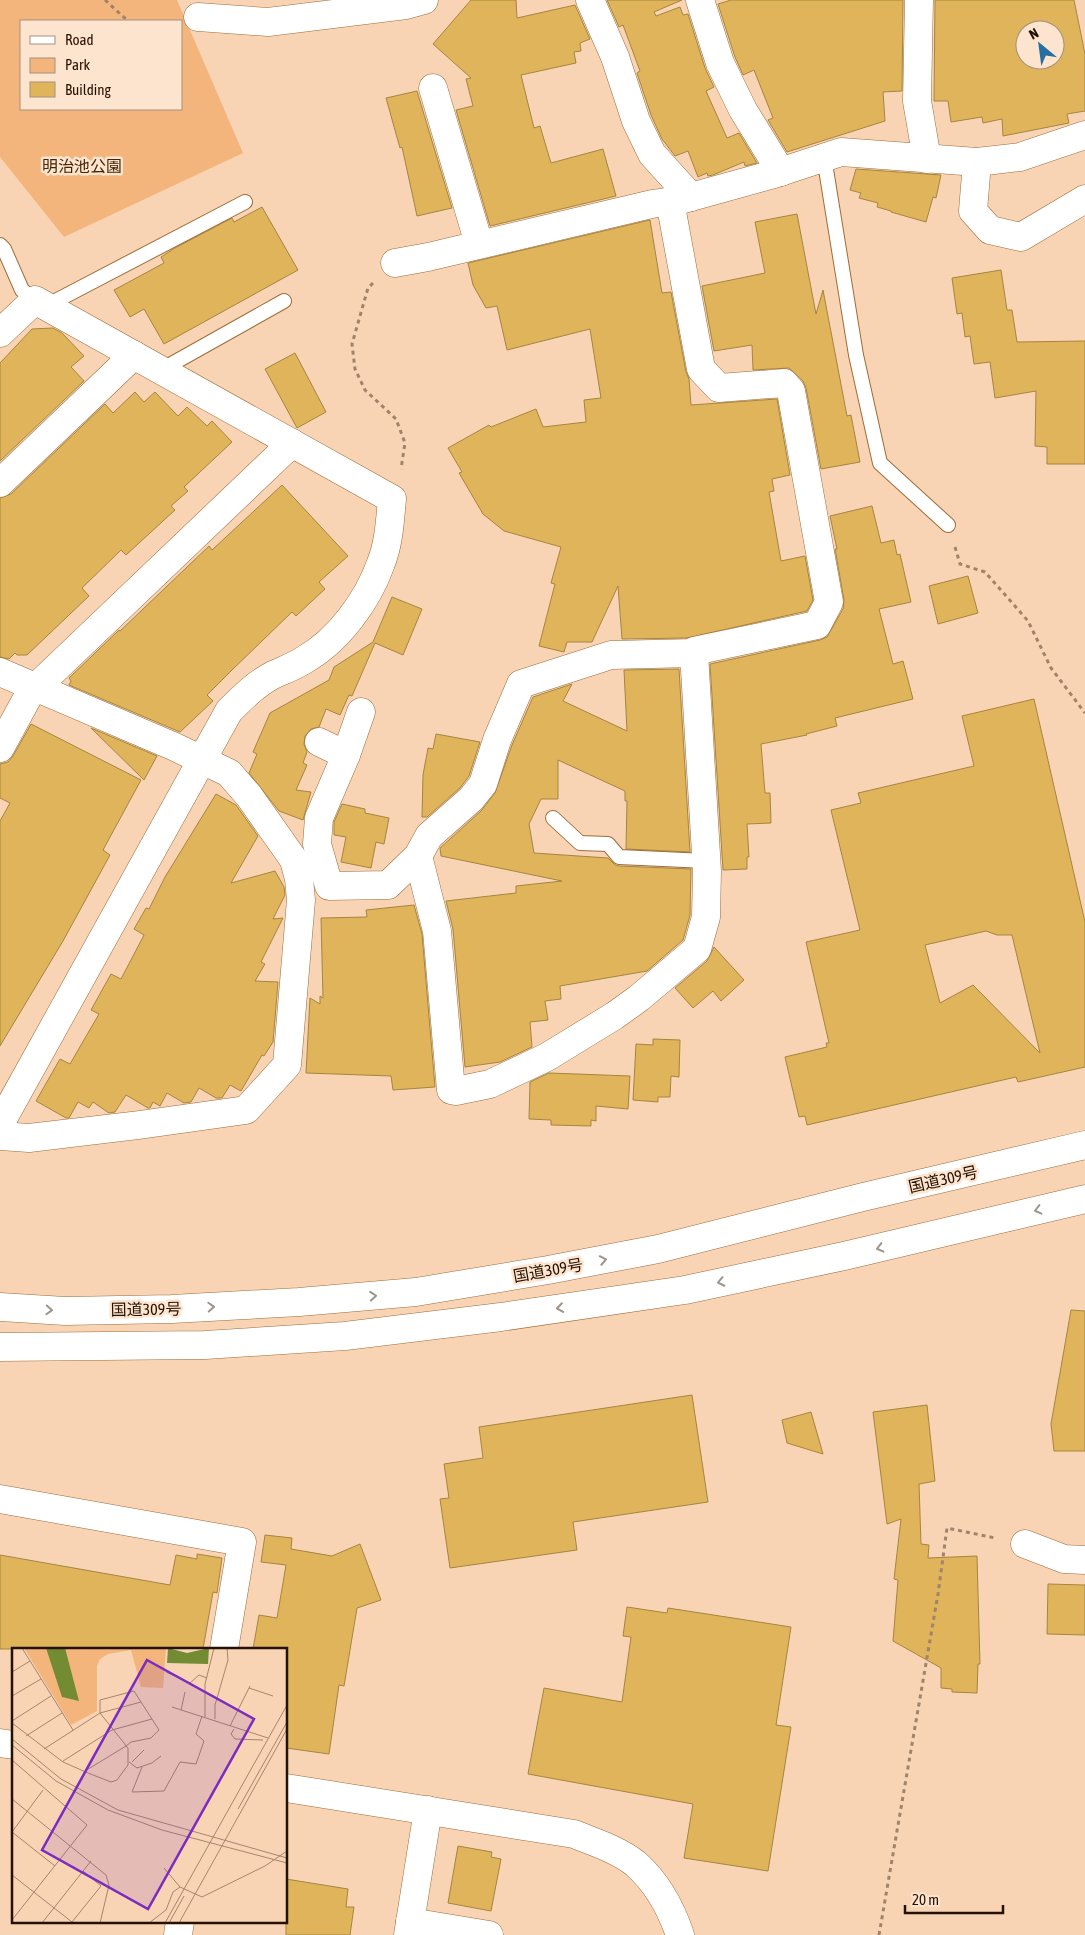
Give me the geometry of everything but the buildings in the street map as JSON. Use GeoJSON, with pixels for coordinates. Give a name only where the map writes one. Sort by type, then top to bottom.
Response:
{"type":"FeatureCollection","features":[{"type":"Feature","properties":{"kind":"main road"},"geometry":{"type":"LineString","coordinates":[[198,17],[268,22],[406,5],[424,0]]}},
{"type":"Feature","properties":{"kind":"main road"},"geometry":{"type":"LineString","coordinates":[[361,712],[346,755],[319,818],[317,844],[328,886],[388,885],[418,856],[429,836],[472,799],[483,784],[497,740],[521,684],[611,655],[694,653],[694,651],[816,625],[829,602],[791,392],[784,383],[719,388],[701,369],[681,199],[652,154],[636,121],[615,57],[590,0]]}},
{"type":"Feature","properties":{"kind":"main road"},"geometry":{"type":"LineString","coordinates":[[700,0],[720,63],[743,110],[781,172]]}},
{"type":"Feature","properties":{"kind":"main road"},"geometry":{"type":"LineString","coordinates":[[920,0],[917,101],[926,159]]}},
{"type":"Feature","properties":{"kind":"main road"},"geometry":{"type":"LineString","coordinates":[[433,88],[479,244]]}},
{"type":"Feature","properties":{"kind":"main road"},"geometry":{"type":"LineString","coordinates":[[395,263],[681,199],[781,172],[842,152],[977,162],[1020,157],[1085,135]]}},
{"type":"Feature","properties":{"kind":"main road"},"geometry":{"type":"LineString","coordinates":[[977,162],[973,211],[990,230],[1021,237],[1085,199]]}},
{"type":"Feature","properties":{"kind":"main road"},"geometry":{"type":"LineString","coordinates":[[0,333],[40,303],[392,499],[389,530],[382,562],[368,591],[351,617],[329,641],[305,660],[272,676],[250,690],[229,711],[0,1124]]}},
{"type":"Feature","properties":{"kind":"main road"},"geometry":{"type":"LineString","coordinates":[[0,483],[134,356]]}},
{"type":"Feature","properties":{"kind":"main road"},"geometry":{"type":"LineString","coordinates":[[0,748],[30,694],[292,443]]}},
{"type":"Feature","properties":{"kind":"main road"},"geometry":{"type":"LineString","coordinates":[[418,856],[437,931],[451,1090],[456,1091],[490,1084],[547,1057],[627,1007],[697,949],[706,917],[706,861],[694,653]]}},
{"type":"Feature","properties":{"kind":"main road"},"geometry":{"type":"LineString","coordinates":[[0,672],[229,773],[249,796],[294,860],[301,900],[286,1065],[246,1110],[28,1138],[0,1136]]}},
{"type":"Feature","properties":{"kind":"main road"},"geometry":{"type":"LineString","coordinates":[[319,742],[346,755]]}},
{"type":"Feature","properties":{"kind":"main road"},"geometry":{"type":"LineString","coordinates":[[296,870],[323,863]]}},
{"type":"Feature","properties":{"kind":"main road","name":"国道309号"},"geometry":{"type":"LineString","coordinates":[[0,1307],[65,1311],[172,1309],[299,1302],[416,1292],[658,1249],[863,1197],[1085,1145]]}},
{"type":"Feature","properties":{"kind":"main road"},"geometry":{"type":"LineString","coordinates":[[0,1347],[205,1345],[346,1336],[501,1317],[686,1290],[844,1256],[1085,1199]]}},
{"type":"Feature","properties":{"kind":"main road"},"geometry":{"type":"LineString","coordinates":[[0,1499],[242,1542],[224,1648]]}},
{"type":"Feature","properties":{"kind":"main road"},"geometry":{"type":"LineString","coordinates":[[1025,1544],[1064,1559],[1085,1560]]}},
{"type":"Feature","properties":{"kind":"main road"},"geometry":{"type":"LineString","coordinates":[[288,1788],[574,1834],[606,1847],[635,1864],[656,1886],[672,1912],[680,1935]]}},
{"type":"Feature","properties":{"kind":"main road"},"geometry":{"type":"LineString","coordinates":[[428,1810],[409,1928],[489,1935]]}},
{"type":"Feature","properties":{"kind":"main road"},"geometry":{"type":"LineString","coordinates":[[178,1935],[180,1922]]}},
{"type":"Feature","properties":{"kind":"lane"},"geometry":{"type":"LineString","coordinates":[[824,157],[856,355],[880,463],[948,525]]}},
{"type":"Feature","properties":{"kind":"lane"},"geometry":{"type":"LineString","coordinates":[[0,245],[4,249],[22,290],[40,303],[245,202]]}},
{"type":"Feature","properties":{"kind":"lane"},"geometry":{"type":"LineString","coordinates":[[161,370],[284,301]]}},
{"type":"Feature","properties":{"kind":"lane"},"geometry":{"type":"LineString","coordinates":[[553,818],[580,843],[608,844],[619,858],[706,861]]}},
{"type":"Feature","properties":{"kind":"path"},"geometry":{"type":"LineString","coordinates":[[105,0],[127,20]]}},
{"type":"Feature","properties":{"kind":"path"},"geometry":{"type":"LineString","coordinates":[[392,499],[399,480],[405,443],[396,419],[365,390],[355,370],[352,344],[368,288],[382,271],[395,263]]}},
{"type":"Feature","properties":{"kind":"path"},"geometry":{"type":"LineString","coordinates":[[948,525],[960,564],[984,572],[1028,621],[1051,668],[1085,713]]}},
{"type":"Feature","properties":{"kind":"path"},"geometry":{"type":"LineString","coordinates":[[879,1935],[938,1594],[947,1528],[1025,1544]]}},
{"type":"Feature","properties":{"kind":"green space","name":"明治池公園"},"geometry":{"type":"Polygon","coordinates":[[[0,0],[177,0],[243,153],[64,237],[0,157],[0,0]]]}}]}
